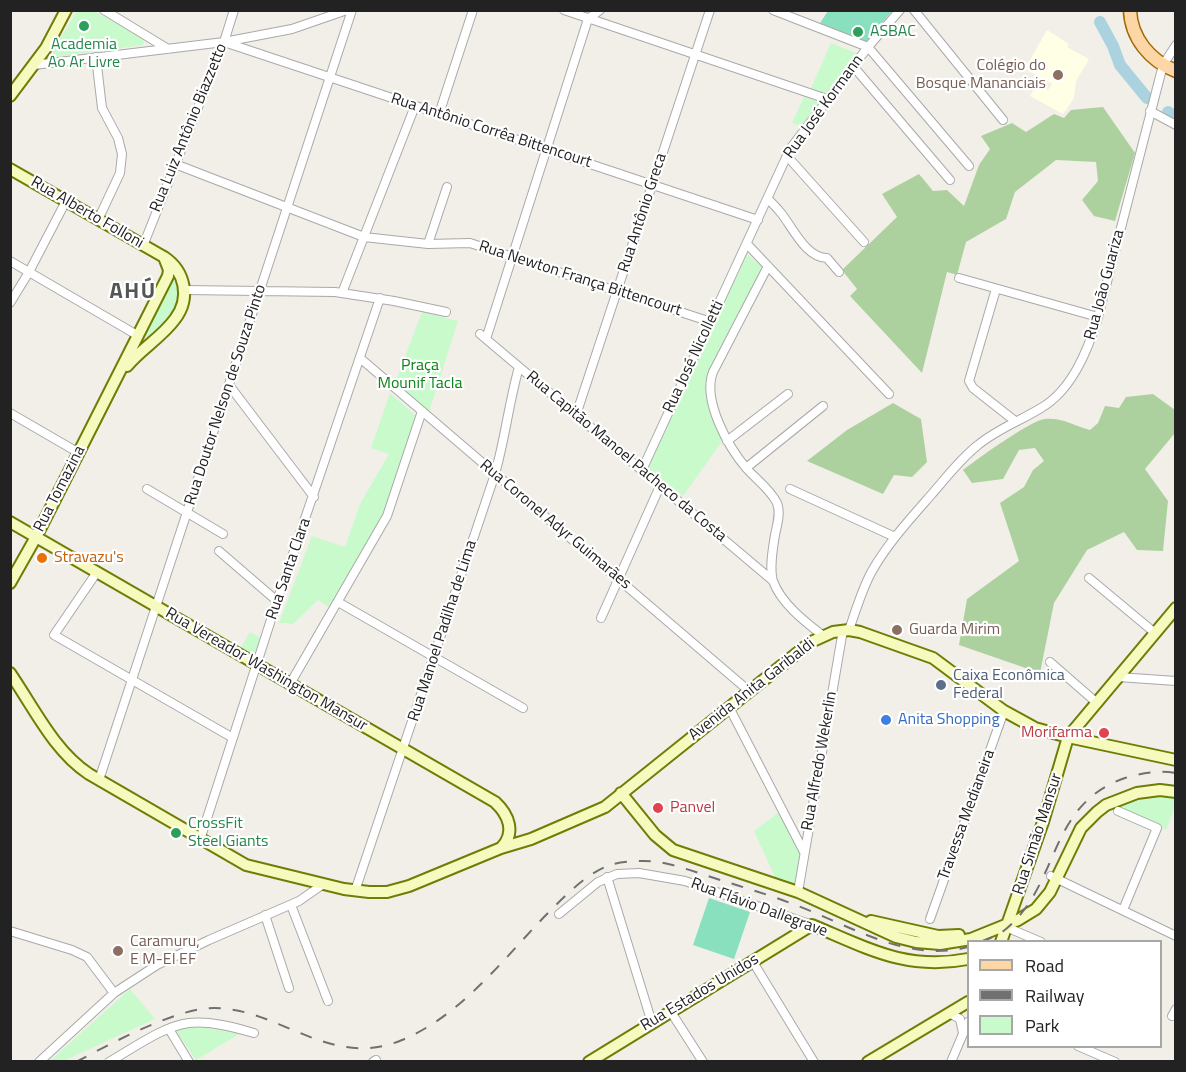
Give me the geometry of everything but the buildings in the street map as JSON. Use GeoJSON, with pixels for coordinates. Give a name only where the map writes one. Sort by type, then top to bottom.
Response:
{"type":"FeatureCollection","features":[{"type":"Feature","properties":{"kind":"main road"},"geometry":{"type":"LineString","coordinates":[[10,96],[46,48],[66,10]]}},
{"type":"Feature","properties":{"kind":"main road"},"geometry":{"type":"LineString","coordinates":[[1130,10],[1132,24],[1139,41],[1149,55],[1176,71]]}},
{"type":"Feature","properties":{"kind":"main road","name":"Rua Alberto Folloni"},"geometry":{"type":"LineString","coordinates":[[10,169],[164,257]]}},
{"type":"Feature","properties":{"kind":"main road"},"geometry":{"type":"LineString","coordinates":[[164,257],[177,268],[184,290]]}},
{"type":"Feature","properties":{"kind":"main road","name":"Rua Tomazina"},"geometry":{"type":"LineString","coordinates":[[10,583],[36,537],[168,276],[169,270],[164,257]]}},
{"type":"Feature","properties":{"kind":"main road","name":"Rua Tomazina"},"geometry":{"type":"LineString","coordinates":[[108,394],[124,370],[152,340],[168,328],[178,315],[184,290]]}},
{"type":"Feature","properties":{"kind":"main road"},"geometry":{"type":"LineString","coordinates":[[137,335],[152,340]]}},
{"type":"Feature","properties":{"kind":"main road","name":"Rua Vereador Washington Mansur"},"geometry":{"type":"LineString","coordinates":[[10,522],[495,802],[504,812],[510,828]]}},
{"type":"Feature","properties":{"kind":"main road"},"geometry":{"type":"LineString","coordinates":[[1068,737],[1176,608]]}},
{"type":"Feature","properties":{"kind":"main road"},"geometry":{"type":"LineString","coordinates":[[846,630],[933,658],[1004,711],[1035,728],[1176,760]]}},
{"type":"Feature","properties":{"kind":"main road","name":"Avenida Anita Garibaldi"},"geometry":{"type":"LineString","coordinates":[[10,673],[65,754],[80,768],[99,780],[231,858],[254,868],[322,885],[355,891],[378,892],[398,890],[501,848],[531,839],[605,807],[822,635],[846,630]]}},
{"type":"Feature","properties":{"kind":"main road","name":"Rua Simão Mansur"},"geometry":{"type":"LineString","coordinates":[[1000,940],[1007,925],[1043,822],[1068,737]]}},
{"type":"Feature","properties":{"kind":"main road","name":"Rua Flávio Dallegrave"},"geometry":{"type":"LineString","coordinates":[[1054,877],[1069,837],[1078,823],[1105,798],[1130,787],[1157,784],[1176,786]]}},
{"type":"Feature","properties":{"kind":"main road","name":"Rua Flávio Dallegrave"},"geometry":{"type":"LineString","coordinates":[[621,793],[661,842],[673,850],[798,892],[896,937],[927,944],[956,942],[1007,925],[1039,899],[1076,837],[1097,812],[1115,800],[1137,793],[1160,790],[1176,792]]}},
{"type":"Feature","properties":{"kind":"main road","name":"Avenida Anita Garibaldi"},"geometry":{"type":"LineString","coordinates":[[510,828],[518,834],[525,834],[621,793]]}},
{"type":"Feature","properties":{"kind":"main road"},"geometry":{"type":"LineString","coordinates":[[501,848],[508,840],[510,828]]}},
{"type":"Feature","properties":{"kind":"main road","name":"Rua Flávio Dallegrave"},"geometry":{"type":"LineString","coordinates":[[860,919],[938,936],[952,936],[1007,925]]}},
{"type":"Feature","properties":{"kind":"main road","name":"Rua Flávio Dallegrave"},"geometry":{"type":"LineString","coordinates":[[812,926],[896,959],[930,962],[967,959]]}},
{"type":"Feature","properties":{"kind":"main road","name":"Rua Estados Unidos"},"geometry":{"type":"LineString","coordinates":[[590,1061],[812,926]]}},
{"type":"Feature","properties":{"kind":"main road"},"geometry":{"type":"LineString","coordinates":[[988,932],[996,933],[999,940]]}},
{"type":"Feature","properties":{"kind":"main road"},"geometry":{"type":"LineString","coordinates":[[910,1036],[967,995]]}},
{"type":"Feature","properties":{"kind":"main road"},"geometry":{"type":"LineString","coordinates":[[868,1062],[967,1003]]}},
{"type":"Feature","properties":{"kind":"street"},"geometry":{"type":"LineString","coordinates":[[104,10],[168,49]]}},
{"type":"Feature","properties":{"kind":"street","name":"Rua Luiz Antônio Biazzetto"},"geometry":{"type":"LineString","coordinates":[[143,246],[224,42],[234,10]]}},
{"type":"Feature","properties":{"kind":"street"},"geometry":{"type":"LineString","coordinates":[[34,65],[224,42],[292,29],[347,10]]}},
{"type":"Feature","properties":{"kind":"street","name":"Rua Doutor Nelson de Souza Pinto"},"geometry":{"type":"LineString","coordinates":[[99,780],[352,10]]}},
{"type":"Feature","properties":{"kind":"street"},"geometry":{"type":"LineString","coordinates":[[439,114],[473,10]]}},
{"type":"Feature","properties":{"kind":"street"},"geometry":{"type":"LineString","coordinates":[[564,10],[827,99]]}},
{"type":"Feature","properties":{"kind":"street"},"geometry":{"type":"LineString","coordinates":[[512,257],[588,19],[600,10]]}},
{"type":"Feature","properties":{"kind":"street","name":"Rua Antônio Greca"},"geometry":{"type":"LineString","coordinates":[[576,415],[710,10]]}},
{"type":"Feature","properties":{"kind":"street"},"geometry":{"type":"LineString","coordinates":[[773,10],[868,47],[969,166]]}},
{"type":"Feature","properties":{"kind":"street","name":"Rua José Kormann"},"geometry":{"type":"LineString","coordinates":[[747,244],[787,156],[827,99],[900,10]]}},
{"type":"Feature","properties":{"kind":"street"},"geometry":{"type":"LineString","coordinates":[[914,10],[1003,120]]}},
{"type":"Feature","properties":{"kind":"street","name":"Rua Antônio Corrêa Bittencourt"},"geometry":{"type":"LineString","coordinates":[[224,42],[758,220]]}},
{"type":"Feature","properties":{"kind":"street","name":"Rua João Guariza"},"geometry":{"type":"LineString","coordinates":[[846,630],[868,579],[895,537],[964,457],[989,437],[1050,402],[1066,384],[1085,354],[1098,317],[1163,65],[1176,45]]}},
{"type":"Feature","properties":{"kind":"street"},"geometry":{"type":"LineString","coordinates":[[96,57],[99,99],[118,138],[122,154],[120,173],[98,220]]}},
{"type":"Feature","properties":{"kind":"street"},"geometry":{"type":"LineString","coordinates":[[853,66],[950,180]]}},
{"type":"Feature","properties":{"kind":"street"},"geometry":{"type":"LineString","coordinates":[[342,293],[415,106]]}},
{"type":"Feature","properties":{"kind":"street"},"geometry":{"type":"LineString","coordinates":[[1150,111],[1176,125]]}},
{"type":"Feature","properties":{"kind":"street"},"geometry":{"type":"LineString","coordinates":[[787,156],[864,242]]}},
{"type":"Feature","properties":{"kind":"street","name":"Rua Newton França Bittencourt"},"geometry":{"type":"LineString","coordinates":[[175,164],[364,237],[444,245],[465,242],[711,322]]}},
{"type":"Feature","properties":{"kind":"street"},"geometry":{"type":"LineString","coordinates":[[428,244],[447,187]]}},
{"type":"Feature","properties":{"kind":"street"},"geometry":{"type":"LineString","coordinates":[[768,199],[781,212],[794,234],[818,257],[827,258],[840,272]]}},
{"type":"Feature","properties":{"kind":"street"},"geometry":{"type":"LineString","coordinates":[[10,303],[66,201]]}},
{"type":"Feature","properties":{"kind":"street"},"geometry":{"type":"LineString","coordinates":[[747,244],[889,394]]}},
{"type":"Feature","properties":{"kind":"street","name":"Rua José Nicolletti"},"geometry":{"type":"LineString","coordinates":[[642,470],[747,244]]}},
{"type":"Feature","properties":{"kind":"street","name":"Rua Capitão Manoel Pacheco da Costa"},"geometry":{"type":"LineString","coordinates":[[512,257],[483,336],[772,580]]}},
{"type":"Feature","properties":{"kind":"street"},"geometry":{"type":"LineString","coordinates":[[10,261],[137,335]]}},
{"type":"Feature","properties":{"kind":"street"},"geometry":{"type":"LineString","coordinates":[[768,266],[711,378],[710,389],[728,441],[746,468],[772,496],[778,506],[772,555],[772,580],[791,607],[822,635]]}},
{"type":"Feature","properties":{"kind":"street"},"geometry":{"type":"LineString","coordinates":[[959,278],[1098,317]]}},
{"type":"Feature","properties":{"kind":"street"},"geometry":{"type":"LineString","coordinates":[[996,288],[969,381],[973,388],[1015,421]]}},
{"type":"Feature","properties":{"kind":"street"},"geometry":{"type":"LineString","coordinates":[[184,290],[342,293],[381,298],[446,312]]}},
{"type":"Feature","properties":{"kind":"street","name":"Rua Santa Clara"},"geometry":{"type":"LineString","coordinates":[[200,840],[277,602],[381,298]]}},
{"type":"Feature","properties":{"kind":"street","name":"Rua Coronel Adyr Guimarães"},"geometry":{"type":"LineString","coordinates":[[360,358],[749,692]]}},
{"type":"Feature","properties":{"kind":"street","name":"Rua Manoel Padilha de Lima"},"geometry":{"type":"LineString","coordinates":[[355,891],[495,474],[519,367]]}},
{"type":"Feature","properties":{"kind":"street"},"geometry":{"type":"LineString","coordinates":[[229,385],[314,497]]}},
{"type":"Feature","properties":{"kind":"street"},"geometry":{"type":"LineString","coordinates":[[728,441],[788,393]]}},
{"type":"Feature","properties":{"kind":"street"},"geometry":{"type":"LineString","coordinates":[[746,468],[823,406]]}},
{"type":"Feature","properties":{"kind":"street"},"geometry":{"type":"LineString","coordinates":[[290,684],[387,516],[422,411]]}},
{"type":"Feature","properties":{"kind":"street"},"geometry":{"type":"LineString","coordinates":[[10,413],[79,453]]}},
{"type":"Feature","properties":{"kind":"street"},"geometry":{"type":"LineString","coordinates":[[601,618],[660,486]]}},
{"type":"Feature","properties":{"kind":"street"},"geometry":{"type":"LineString","coordinates":[[147,489],[223,534]]}},
{"type":"Feature","properties":{"kind":"street"},"geometry":{"type":"LineString","coordinates":[[790,489],[895,537]]}},
{"type":"Feature","properties":{"kind":"street"},"geometry":{"type":"LineString","coordinates":[[219,551],[277,602]]}},
{"type":"Feature","properties":{"kind":"street"},"geometry":{"type":"LineString","coordinates":[[97,572],[54,635],[233,738]]}},
{"type":"Feature","properties":{"kind":"street"},"geometry":{"type":"LineString","coordinates":[[1089,578],[1155,633]]}},
{"type":"Feature","properties":{"kind":"street"},"geometry":{"type":"LineString","coordinates":[[338,602],[523,708]]}},
{"type":"Feature","properties":{"kind":"street","name":"Rua Alfredo Wekerlin"},"geometry":{"type":"LineString","coordinates":[[798,892],[846,630]]}},
{"type":"Feature","properties":{"kind":"street"},"geometry":{"type":"LineString","coordinates":[[1050,662],[1097,703]]}},
{"type":"Feature","properties":{"kind":"street"},"geometry":{"type":"LineString","coordinates":[[1118,677],[1176,681]]}},
{"type":"Feature","properties":{"kind":"street"},"geometry":{"type":"LineString","coordinates":[[729,707],[805,853]]}},
{"type":"Feature","properties":{"kind":"street","name":"Travessa Medianeira"},"geometry":{"type":"LineString","coordinates":[[930,919],[1004,711]]}},
{"type":"Feature","properties":{"kind":"street"},"geometry":{"type":"LineString","coordinates":[[1118,811],[1157,828],[1123,910]]}},
{"type":"Feature","properties":{"kind":"street","name":"Rua Flávio Dallegrave"},"geometry":{"type":"LineString","coordinates":[[559,914],[588,889],[607,877],[627,873],[669,877],[812,926]]}},
{"type":"Feature","properties":{"kind":"street"},"geometry":{"type":"LineString","coordinates":[[607,877],[652,1023]]}},
{"type":"Feature","properties":{"kind":"street"},"geometry":{"type":"LineString","coordinates":[[1054,877],[1176,936]]}},
{"type":"Feature","properties":{"kind":"street"},"geometry":{"type":"LineString","coordinates":[[39,1062],[114,993],[157,965],[183,951],[291,905],[322,885]]}},
{"type":"Feature","properties":{"kind":"street"},"geometry":{"type":"LineString","coordinates":[[291,905],[328,1001]]}},
{"type":"Feature","properties":{"kind":"street"},"geometry":{"type":"LineString","coordinates":[[265,915],[289,988]]}},
{"type":"Feature","properties":{"kind":"street"},"geometry":{"type":"LineString","coordinates":[[1007,925],[1037,940]]}},
{"type":"Feature","properties":{"kind":"street"},"geometry":{"type":"LineString","coordinates":[[10,931],[72,950],[87,957],[114,993]]}},
{"type":"Feature","properties":{"kind":"street"},"geometry":{"type":"LineString","coordinates":[[753,962],[814,1062]]}},
{"type":"Feature","properties":{"kind":"street"},"geometry":{"type":"LineString","coordinates":[[670,1012],[703,1062]]}},
{"type":"Feature","properties":{"kind":"street"},"geometry":{"type":"LineString","coordinates":[[951,1014],[960,1019],[963,1035]]}},
{"type":"Feature","properties":{"kind":"street"},"geometry":{"type":"LineString","coordinates":[[109,1062],[169,1029],[187,1024],[212,1023],[254,1033]]}},
{"type":"Feature","properties":{"kind":"street"},"geometry":{"type":"LineString","coordinates":[[951,1062],[967,1026]]}},
{"type":"Feature","properties":{"kind":"street"},"geometry":{"type":"LineString","coordinates":[[169,1029],[189,1062]]}},
{"type":"Feature","properties":{"kind":"street"},"geometry":{"type":"LineString","coordinates":[[1080,1048],[1115,1062]]}},
{"type":"Feature","properties":{"kind":"shaded area","name":"Colégio do Bosque Mananciais"},"geometry":{"type":"Polygon","coordinates":[[[1047,30],[1069,44],[1067,47],[1089,59],[1076,81],[1074,98],[1063,114],[1030,96],[1037,84],[1048,90],[1052,84],[1025,69],[1047,30]]]}},
{"type":"Feature","properties":{"kind":"green space"},"geometry":{"type":"Polygon","coordinates":[[[77,11],[94,11],[143,38],[143,45],[56,57],[53,54],[54,49],[77,11]]]}},
{"type":"Feature","properties":{"kind":"green space","name":"ASBAC"},"geometry":{"type":"Polygon","coordinates":[[[828,11],[892,11],[866,42],[820,23],[828,11]]]}},
{"type":"Feature","properties":{"kind":"green space"},"geometry":{"type":"Polygon","coordinates":[[[831,43],[859,54],[826,94],[811,88],[831,43]]]}},
{"type":"Feature","properties":{"kind":"green space"},"geometry":{"type":"Polygon","coordinates":[[[804,97],[819,102],[801,126],[792,123],[804,97]]]}},
{"type":"Feature","properties":{"kind":"green space"},"geometry":{"type":"Polygon","coordinates":[[[1103,107],[1135,153],[1115,221],[1094,216],[1082,200],[1098,181],[1096,162],[1056,160],[1015,192],[1006,219],[966,242],[957,275],[947,272],[922,373],[850,296],[857,289],[842,270],[897,217],[882,194],[919,174],[933,191],[947,190],[964,206],[979,165],[990,149],[981,136],[1012,123],[1026,132],[1054,114],[1064,118],[1071,110],[1103,107]]]}},
{"type":"Feature","properties":{"kind":"green space"},"geometry":{"type":"Polygon","coordinates":[[[747,254],[763,268],[713,363],[707,384],[710,412],[723,440],[683,496],[648,468],[747,254]]]}},
{"type":"Feature","properties":{"kind":"green space"},"geometry":{"type":"Polygon","coordinates":[[[175,272],[181,293],[175,313],[149,338],[144,335],[175,272]]]}},
{"type":"Feature","properties":{"kind":"green space","name":"Praça Mounif Tacla"},"geometry":{"type":"Polygon","coordinates":[[[422,312],[458,321],[429,412],[395,383],[422,312]]]}},
{"type":"Feature","properties":{"kind":"green space"},"geometry":{"type":"Polygon","coordinates":[[[390,393],[416,416],[383,514],[331,608],[318,600],[292,625],[279,623],[312,536],[345,547],[360,504],[389,454],[371,448],[390,393]]]}},
{"type":"Feature","properties":{"kind":"green space"},"geometry":{"type":"Polygon","coordinates":[[[1153,394],[1175,410],[1175,433],[1145,469],[1168,501],[1163,551],[1137,550],[1124,532],[1087,550],[1054,603],[1040,673],[959,645],[967,599],[1019,561],[1000,503],[1024,487],[1033,470],[1044,461],[1035,448],[1019,450],[1003,479],[972,483],[963,470],[1004,441],[1038,421],[1057,419],[1090,430],[1098,423],[1105,406],[1119,408],[1126,397],[1153,394]]]}},
{"type":"Feature","properties":{"kind":"green space"},"geometry":{"type":"Polygon","coordinates":[[[893,403],[921,419],[927,462],[912,477],[894,475],[883,494],[807,461],[847,430],[893,403]]]}},
{"type":"Feature","properties":{"kind":"green space"},"geometry":{"type":"Polygon","coordinates":[[[250,632],[260,638],[254,655],[241,647],[250,632]]]}},
{"type":"Feature","properties":{"kind":"green space"},"geometry":{"type":"Polygon","coordinates":[[[1145,795],[1175,795],[1175,806],[1166,830],[1112,805],[1145,795]]]}},
{"type":"Feature","properties":{"kind":"green space"},"geometry":{"type":"Polygon","coordinates":[[[779,812],[802,857],[796,884],[776,879],[754,831],[779,812]]]}},
{"type":"Feature","properties":{"kind":"green space"},"geometry":{"type":"Polygon","coordinates":[[[709,898],[750,912],[734,959],[693,945],[709,898]]]}},
{"type":"Feature","properties":{"kind":"green space"},"geometry":{"type":"Polygon","coordinates":[[[130,989],[155,1019],[63,1061],[50,1061],[130,989]]]}},
{"type":"Feature","properties":{"kind":"green space"},"geometry":{"type":"Polygon","coordinates":[[[186,1028],[208,1028],[239,1034],[196,1060],[176,1031],[186,1028]]]}},
{"type":"Feature","properties":{"kind":"waterway"},"geometry":{"type":"LineString","coordinates":[[1100,22],[1120,65],[1147,98]]}},
{"type":"Feature","properties":{"kind":"waterway"},"geometry":{"type":"LineString","coordinates":[[1168,112],[1176,117]]}},
{"type":"Feature","properties":{"kind":"railway"},"geometry":{"type":"LineString","coordinates":[[985,940],[1003,931],[1024,910],[1037,890],[1068,826],[1081,807],[1100,790],[1137,775],[1157,772],[1176,773]]}},
{"type":"Feature","properties":{"kind":"railway"},"geometry":{"type":"LineString","coordinates":[[76,1062],[164,1020],[200,1009],[239,1011],[307,1036],[352,1048],[376,1047],[402,1040],[423,1030],[461,1002],[583,880],[610,865],[625,862],[657,862],[683,868],[787,902],[902,947],[946,951],[967,947]]}},
{"type":"Feature","properties":{"kind":"place","name":"Academia Ao Ar Livre"},"geometry":{"type":"Point","coordinates":[84,26]}},
{"type":"Feature","properties":{"kind":"place","name":"ASBAC"},"geometry":{"type":"Point","coordinates":[858,32]}},
{"type":"Feature","properties":{"kind":"place","name":"Colégio do Bosque Mananciais"},"geometry":{"type":"Point","coordinates":[1058,75]}},
{"type":"Feature","properties":{"kind":"place","name":"Stravazu's"},"geometry":{"type":"Point","coordinates":[42,558]}},
{"type":"Feature","properties":{"kind":"place","name":"Guarda Mirim"},"geometry":{"type":"Point","coordinates":[897,630]}},
{"type":"Feature","properties":{"kind":"place","name":"Caixa Econômica Federal"},"geometry":{"type":"Point","coordinates":[941,685]}},
{"type":"Feature","properties":{"kind":"place","name":"Anita Shopping"},"geometry":{"type":"Point","coordinates":[886,720]}},
{"type":"Feature","properties":{"kind":"place","name":"Morifarma"},"geometry":{"type":"Point","coordinates":[1104,733]}},
{"type":"Feature","properties":{"kind":"place","name":"Panvel"},"geometry":{"type":"Point","coordinates":[658,808]}},
{"type":"Feature","properties":{"kind":"place","name":"CrossFit Steel Giants"},"geometry":{"type":"Point","coordinates":[176,833]}},
{"type":"Feature","properties":{"kind":"place","name":"Caramuru, E M-EI EF"},"geometry":{"type":"Point","coordinates":[118,951]}},
{"type":"Feature","properties":{"kind":"district","name":"AHÚ"},"geometry":{"type":"Point","coordinates":[133,293]}}]}
